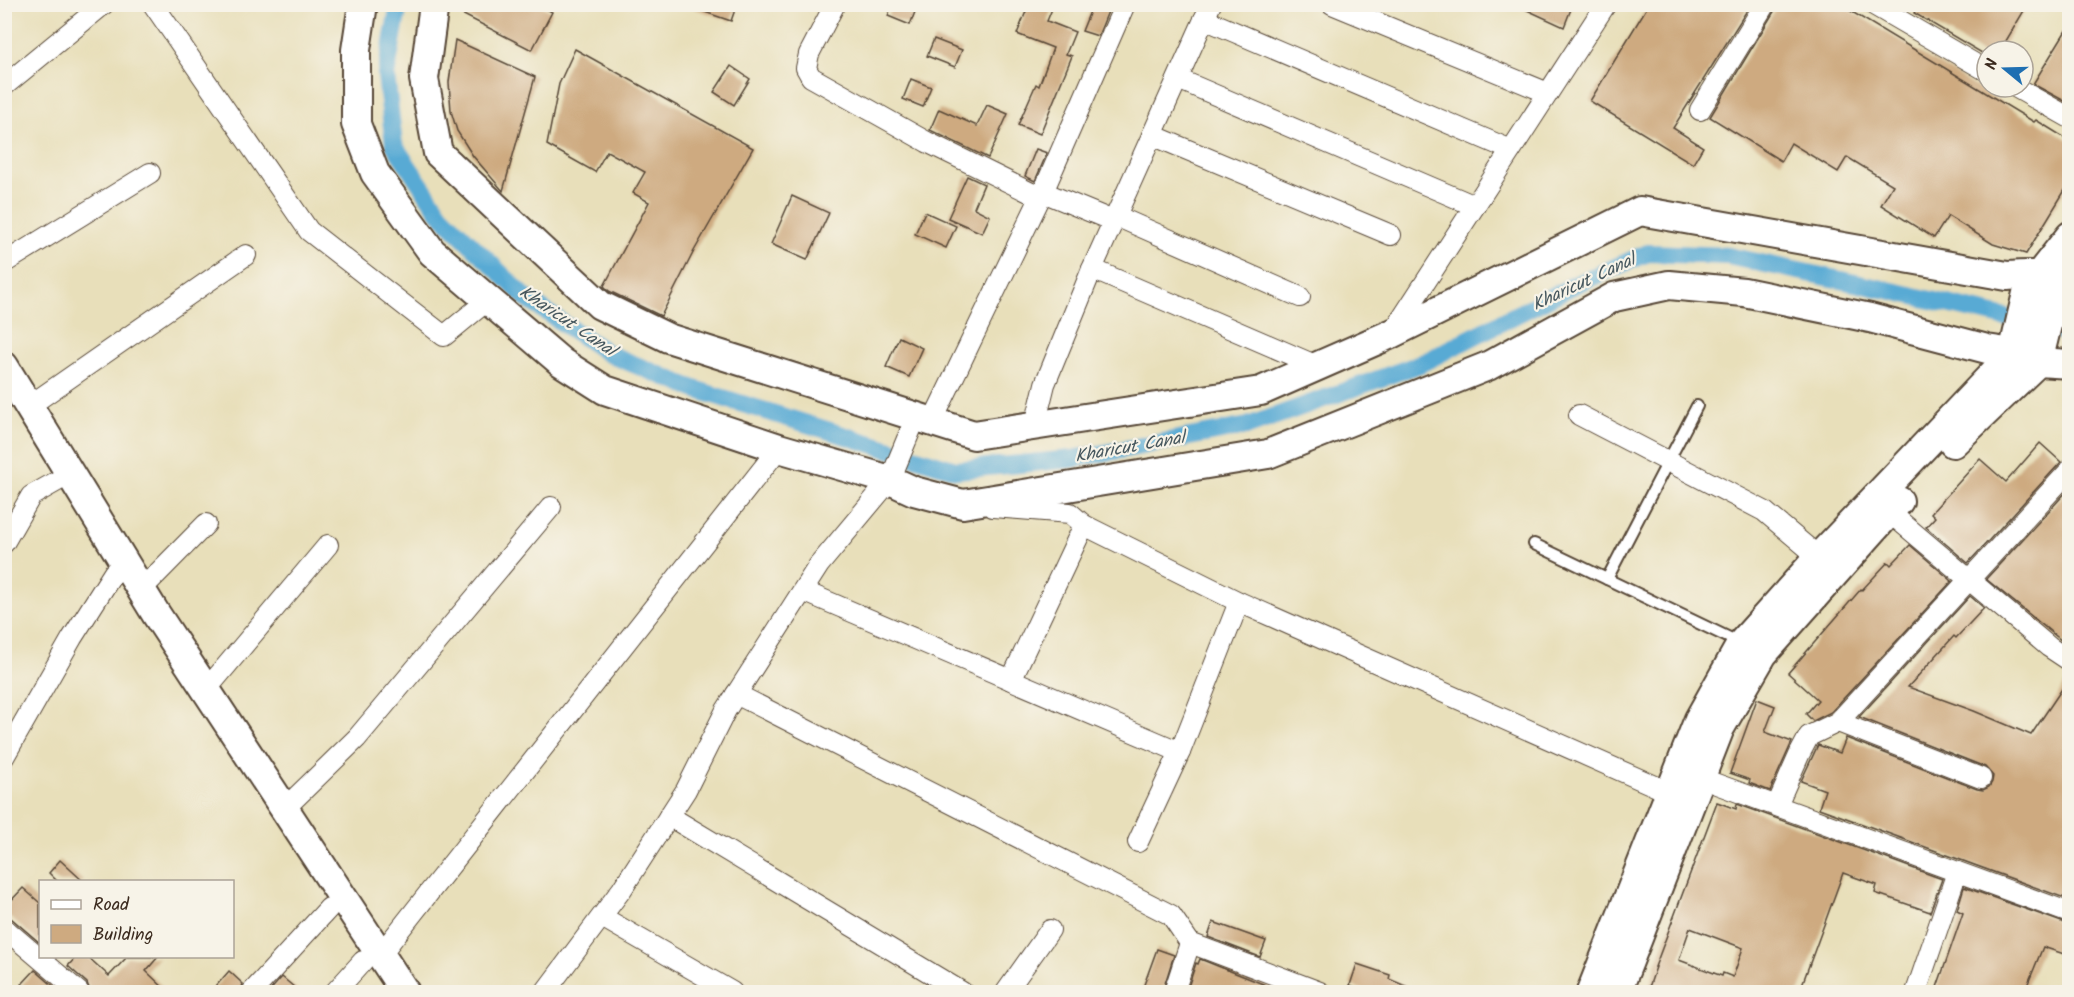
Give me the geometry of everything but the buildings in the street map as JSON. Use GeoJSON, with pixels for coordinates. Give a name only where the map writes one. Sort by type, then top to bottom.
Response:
{"type":"FeatureCollection","features":[{"type":"Feature","properties":{"kind":"street"},"geometry":{"type":"LineString","coordinates":[[4,86],[104,4]]}},
{"type":"Feature","properties":{"kind":"street"},"geometry":{"type":"LineString","coordinates":[[153,4],[309,231],[444,336],[488,300]]}},
{"type":"Feature","properties":{"kind":"street"},"geometry":{"type":"LineString","coordinates":[[363,4],[356,50],[356,124],[375,173],[432,252],[561,362],[605,390],[779,448],[891,478],[914,491],[963,504],[1070,513],[1084,525],[1239,602],[1687,791],[1777,805],[2070,913]]}},
{"type":"Feature","properties":{"kind":"street"},"geometry":{"type":"LineString","coordinates":[[434,4],[424,79],[438,153],[600,305],[668,338],[974,435],[1261,390],[1390,334],[1640,210],[2007,276],[2054,282]]}},
{"type":"Feature","properties":{"kind":"street"},"geometry":{"type":"LineString","coordinates":[[835,4],[809,54],[806,68],[811,77],[927,142],[1033,194],[1042,192],[1115,218],[1300,297]]}},
{"type":"Feature","properties":{"kind":"street"},"geometry":{"type":"LineString","coordinates":[[545,993],[622,889],[686,790],[726,710],[819,566],[891,478],[1042,192],[1125,4]]}},
{"type":"Feature","properties":{"kind":"street"},"geometry":{"type":"LineString","coordinates":[[1332,4],[1548,93]]}},
{"type":"Feature","properties":{"kind":"street"},"geometry":{"type":"LineString","coordinates":[[1390,334],[1606,4]]}},
{"type":"Feature","properties":{"kind":"street"},"geometry":{"type":"LineString","coordinates":[[1700,110],[1765,4]]}},
{"type":"Feature","properties":{"kind":"street"},"geometry":{"type":"LineString","coordinates":[[1872,4],[1975,64]]}},
{"type":"Feature","properties":{"kind":"street"},"geometry":{"type":"LineString","coordinates":[[1035,425],[1045,384],[1092,269],[1208,12],[1511,150]]}},
{"type":"Feature","properties":{"kind":"street"},"geometry":{"type":"LineString","coordinates":[[1178,79],[1474,206]]}},
{"type":"Feature","properties":{"kind":"street"},"geometry":{"type":"LineString","coordinates":[[2035,98],[2070,118]]}},
{"type":"Feature","properties":{"kind":"street"},"geometry":{"type":"LineString","coordinates":[[1152,135],[1391,235]]}},
{"type":"Feature","properties":{"kind":"street"},"geometry":{"type":"LineString","coordinates":[[4,263],[150,174]]}},
{"type":"Feature","properties":{"kind":"street"},"geometry":{"type":"LineString","coordinates":[[1617,993],[1687,791],[1700,719],[1741,644],[1827,564],[1889,512],[2027,353],[2070,236]]}},
{"type":"Feature","properties":{"kind":"street"},"geometry":{"type":"LineString","coordinates":[[17,403],[246,255]]}},
{"type":"Feature","properties":{"kind":"street"},"geometry":{"type":"LineString","coordinates":[[1092,269],[1317,366]]}},
{"type":"Feature","properties":{"kind":"street"},"geometry":{"type":"LineString","coordinates":[[963,504],[1269,454],[1488,366],[1614,297],[1669,285],[1744,292],[1870,318],[1986,349],[2027,353],[2070,364]]}},
{"type":"Feature","properties":{"kind":"street"},"geometry":{"type":"LineString","coordinates":[[1591,993],[1687,791],[1763,654],[1827,564],[1898,476],[2027,353]]}},
{"type":"Feature","properties":{"kind":"street"},"geometry":{"type":"LineString","coordinates":[[4,366],[17,403],[142,621],[329,908],[405,993]]}},
{"type":"Feature","properties":{"kind":"street"},"geometry":{"type":"LineString","coordinates":[[17,403],[284,809],[372,958],[384,993]]}},
{"type":"Feature","properties":{"kind":"street"},"geometry":{"type":"LineString","coordinates":[[1579,415],[1764,511],[1827,564]]}},
{"type":"Feature","properties":{"kind":"street"},"geometry":{"type":"LineString","coordinates":[[335,993],[372,958],[779,448]]}},
{"type":"Feature","properties":{"kind":"street"},"geometry":{"type":"LineString","coordinates":[[1777,805],[1809,736],[1838,722],[2070,470]]}},
{"type":"Feature","properties":{"kind":"street"},"geometry":{"type":"LineString","coordinates":[[4,543],[31,496],[61,479]]}},
{"type":"Feature","properties":{"kind":"street"},"geometry":{"type":"LineString","coordinates":[[284,809],[357,738],[550,507]]}},
{"type":"Feature","properties":{"kind":"street"},"geometry":{"type":"LineString","coordinates":[[1889,512],[2049,647],[2070,661]]}},
{"type":"Feature","properties":{"kind":"street"},"geometry":{"type":"LineString","coordinates":[[141,590],[206,524]]}},
{"type":"Feature","properties":{"kind":"street"},"geometry":{"type":"LineString","coordinates":[[1011,680],[1084,525]]}},
{"type":"Feature","properties":{"kind":"street"},"geometry":{"type":"LineString","coordinates":[[206,690],[328,545]]}},
{"type":"Feature","properties":{"kind":"street"},"geometry":{"type":"LineString","coordinates":[[4,758],[72,638],[114,572]]}},
{"type":"Feature","properties":{"kind":"street"},"geometry":{"type":"LineString","coordinates":[[803,591],[1180,752]]}},
{"type":"Feature","properties":{"kind":"street"},"geometry":{"type":"LineString","coordinates":[[1138,842],[1180,752],[1239,602]]}},
{"type":"Feature","properties":{"kind":"street"},"geometry":{"type":"LineString","coordinates":[[736,694],[1171,915],[1190,943],[1320,993]]}},
{"type":"Feature","properties":{"kind":"street"},"geometry":{"type":"LineString","coordinates":[[1838,722],[1981,778]]}},
{"type":"Feature","properties":{"kind":"street"},"geometry":{"type":"LineString","coordinates":[[669,816],[962,993]]}},
{"type":"Feature","properties":{"kind":"street"},"geometry":{"type":"LineString","coordinates":[[1916,993],[1957,872]]}},
{"type":"Feature","properties":{"kind":"street"},"geometry":{"type":"LineString","coordinates":[[252,993],[329,908]]}},
{"type":"Feature","properties":{"kind":"street"},"geometry":{"type":"LineString","coordinates":[[602,917],[732,993]]}},
{"type":"Feature","properties":{"kind":"street"},"geometry":{"type":"LineString","coordinates":[[4,928],[79,993]]}},
{"type":"Feature","properties":{"kind":"street"},"geometry":{"type":"LineString","coordinates":[[1006,993],[1050,930]]}},
{"type":"Feature","properties":{"kind":"street"},"geometry":{"type":"LineString","coordinates":[[1174,993],[1190,943]]}},
{"type":"Feature","properties":{"kind":"lane"},"geometry":{"type":"LineString","coordinates":[[1607,579],[1697,406]]}},
{"type":"Feature","properties":{"kind":"lane"},"geometry":{"type":"LineString","coordinates":[[1534,544],[1741,644]]}},
{"type":"Feature","properties":{"kind":"waterway","name":"Kharicut Canal"},"geometry":{"type":"LineString","coordinates":[[399,4],[386,75],[394,145],[441,215],[527,299],[609,354],[694,389],[956,470],[1072,459],[1248,426],[1420,364],[1574,285],[1648,253],[1728,256],[1897,292],[2070,333]]}}]}
